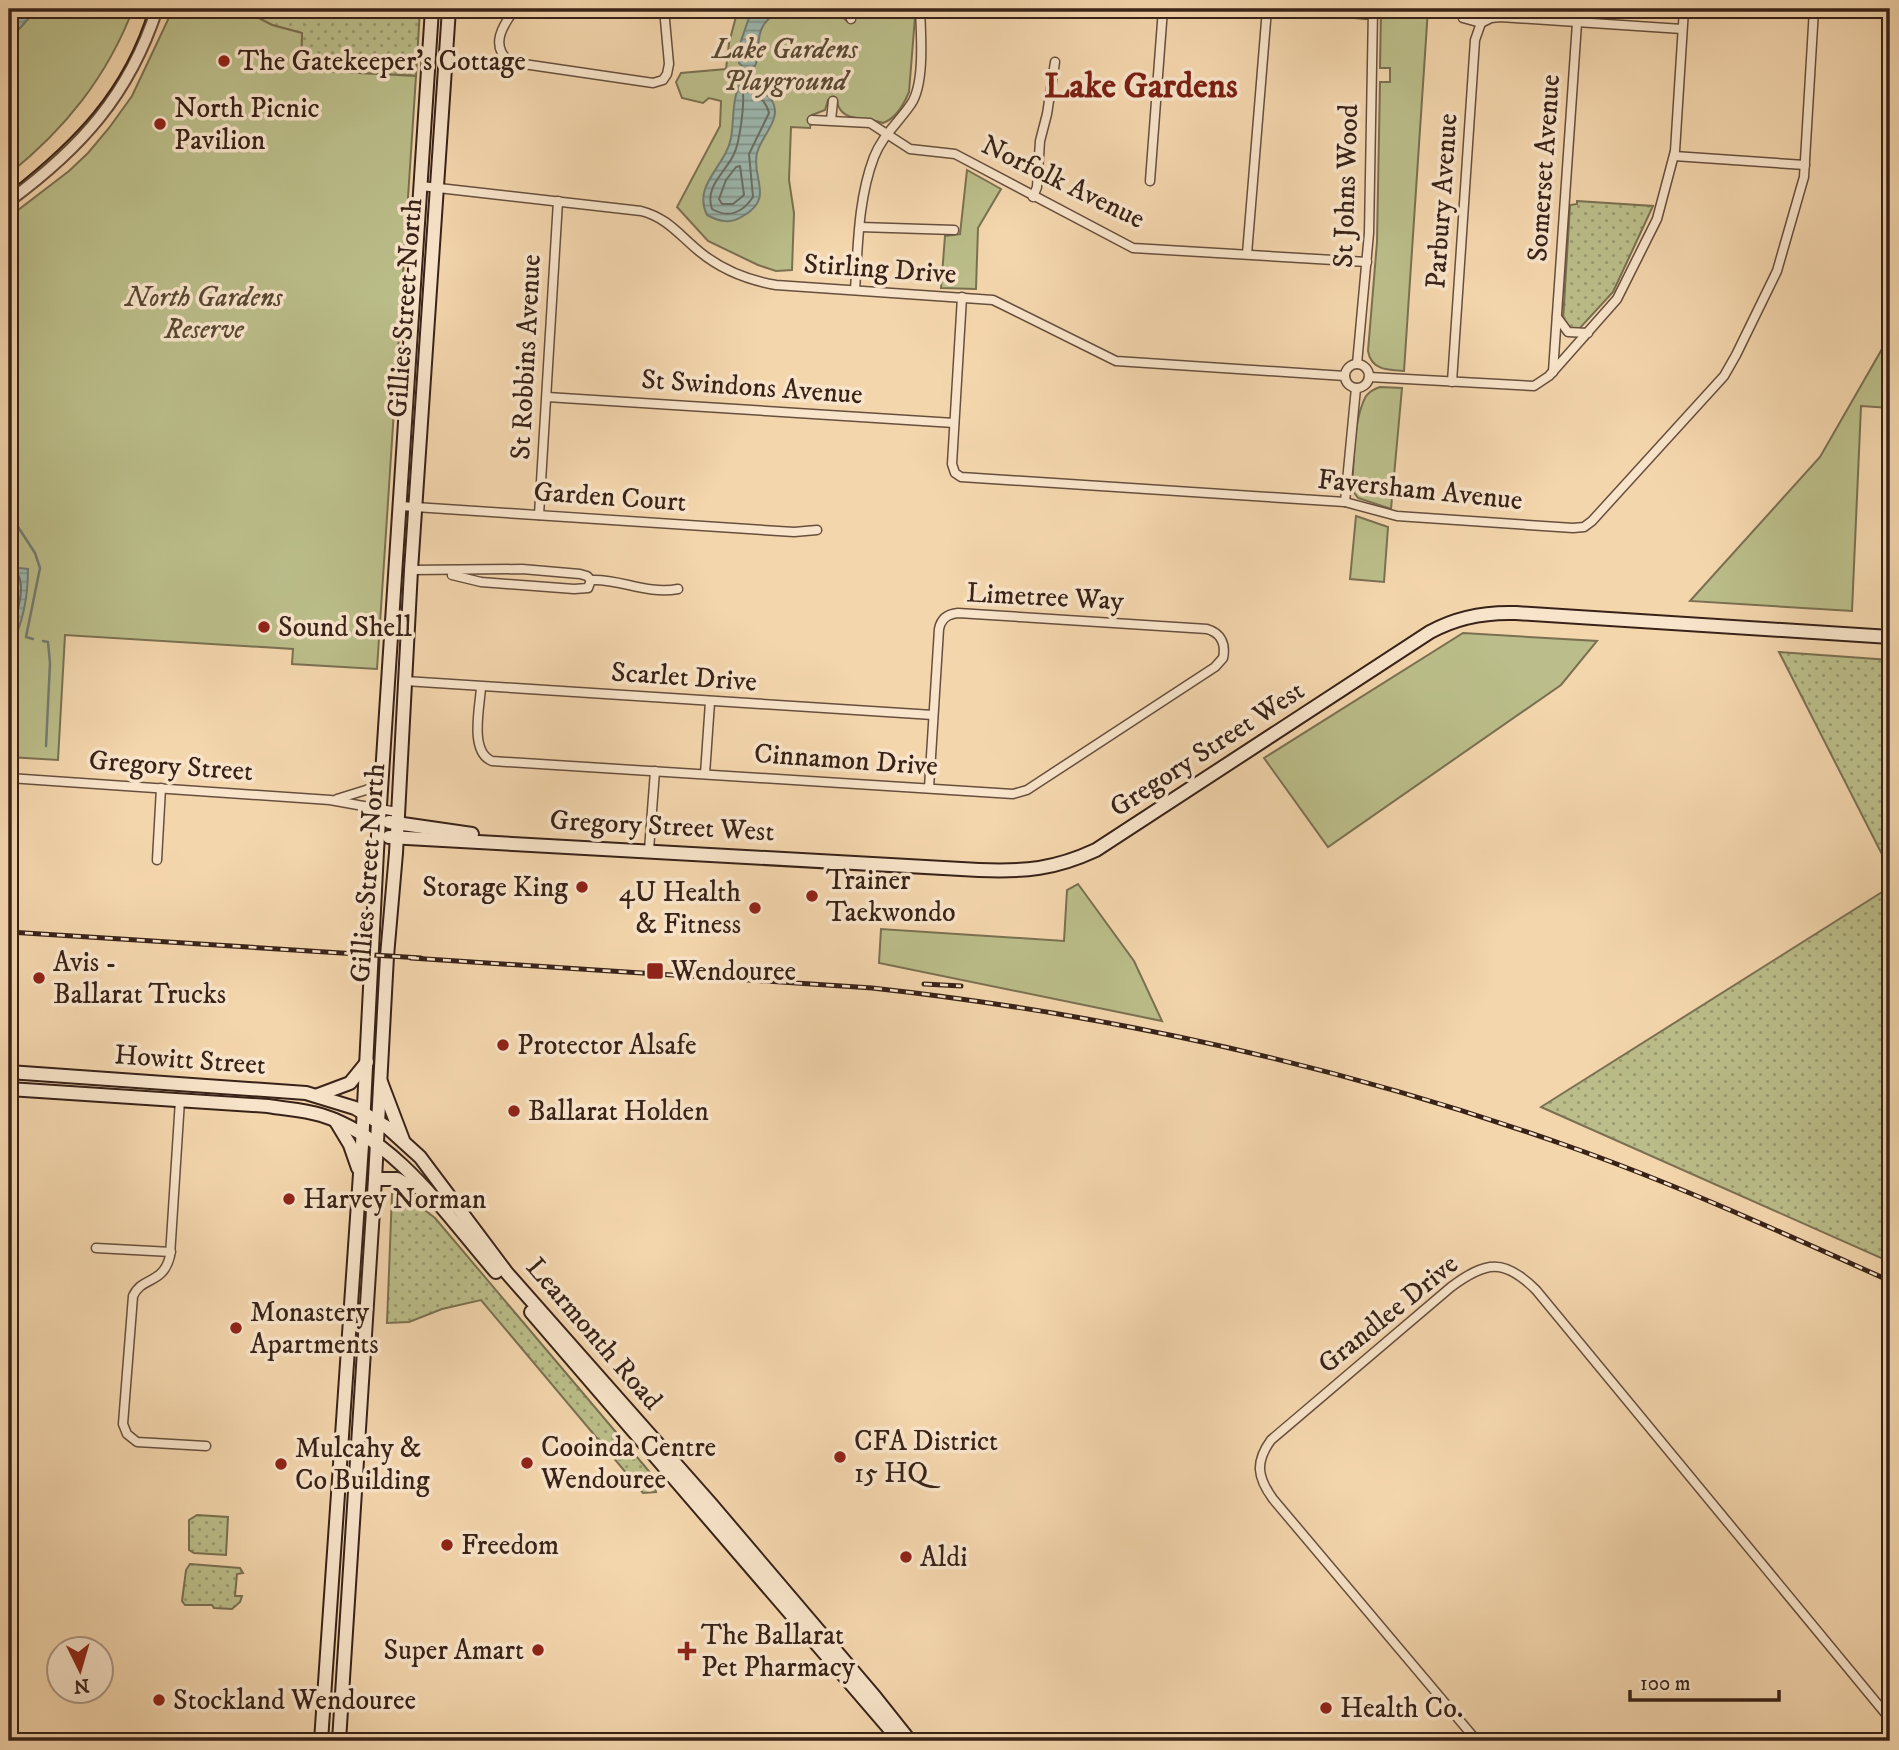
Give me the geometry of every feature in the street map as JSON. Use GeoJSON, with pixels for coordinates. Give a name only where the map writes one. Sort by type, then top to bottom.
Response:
{"type":"FeatureCollection","features":[{"type":"Feature","properties":{"kind":"main road","name":"Gillies Street North"},"geometry":{"type":"LineString","coordinates":[[321,1741],[363,1133],[381,782],[432,9]]}},
{"type":"Feature","properties":{"kind":"main road","name":"Gillies Street North"},"geometry":{"type":"LineString","coordinates":[[339,1741],[387,956],[397,838],[411,570],[449,9]]}},
{"type":"Feature","properties":{"kind":"main road","name":"Gregory Street West"},"geometry":{"type":"LineString","coordinates":[[379,822],[397,838],[534,843],[1009,871],[1039,869],[1066,863],[1096,850],[1430,632],[1475,615],[1516,613],[1890,637]]}},
{"type":"Feature","properties":{"kind":"main road","name":"Gregory Street West"},"geometry":{"type":"LineString","coordinates":[[379,822],[397,818],[534,843]]}},
{"type":"Feature","properties":{"kind":"main road"},"geometry":{"type":"LineString","coordinates":[[318,1095],[350,1083],[367,1062]]}},
{"type":"Feature","properties":{"kind":"main road","name":"Howitt Street"},"geometry":{"type":"LineString","coordinates":[[9,1072],[318,1095],[378,1121]]}},
{"type":"Feature","properties":{"kind":"main road"},"geometry":{"type":"LineString","coordinates":[[38,1091],[39,1074]]}},
{"type":"Feature","properties":{"kind":"main road"},"geometry":{"type":"LineString","coordinates":[[380,1081],[403,1140]]}},
{"type":"Feature","properties":{"kind":"main road"},"geometry":{"type":"LineString","coordinates":[[180,1100],[181,1083]]}},
{"type":"Feature","properties":{"kind":"main road","name":"Howitt Street"},"geometry":{"type":"LineString","coordinates":[[9,1089],[268,1106],[307,1112],[335,1120],[377,1143]]}},
{"type":"Feature","properties":{"kind":"main road"},"geometry":{"type":"LineString","coordinates":[[335,1120],[350,1145],[360,1175]]}},
{"type":"Feature","properties":{"kind":"main road","name":"Learmonth Road"},"geometry":{"type":"LineString","coordinates":[[378,1121],[403,1140],[436,1177],[507,1273],[581,1362],[875,1697],[910,1741]]}},
{"type":"Feature","properties":{"kind":"main road","name":"Learmonth Road"},"geometry":{"type":"LineString","coordinates":[[377,1143],[424,1188],[581,1362]]}},
{"type":"Feature","properties":{"kind":"main road"},"geometry":{"type":"LineString","coordinates":[[375,1179],[397,1179],[409,1186],[424,1188]]}},
{"type":"Feature","properties":{"kind":"main road","name":"Learmonth Road"},"geometry":{"type":"LineString","coordinates":[[707,1508],[900,1741]]}},
{"type":"Feature","properties":{"kind":"main road"},"geometry":{"type":"LineString","coordinates":[[324,1696],[342,1697]]}},
{"type":"Feature","properties":{"kind":"street"},"geometry":{"type":"LineString","coordinates":[[9,201],[60,160],[105,112],[133,68],[157,9]]}},
{"type":"Feature","properties":{"kind":"street"},"geometry":{"type":"LineString","coordinates":[[515,9],[504,24],[499,41],[501,53],[510,62],[653,83],[663,80],[668,71],[664,9]]}},
{"type":"Feature","properties":{"kind":"street"},"geometry":{"type":"LineString","coordinates":[[847,9],[851,19]]}},
{"type":"Feature","properties":{"kind":"street"},"geometry":{"type":"LineString","coordinates":[[855,290],[861,211],[872,163],[887,134],[911,105],[917,90],[920,9]]}},
{"type":"Feature","properties":{"kind":"street"},"geometry":{"type":"LineString","coordinates":[[1150,181],[1163,9]]}},
{"type":"Feature","properties":{"kind":"street"},"geometry":{"type":"LineString","coordinates":[[1247,254],[1267,9]]}},
{"type":"Feature","properties":{"kind":"street"},"geometry":{"type":"LineString","coordinates":[[1297,9],[1373,12]]}},
{"type":"Feature","properties":{"kind":"street"},"geometry":{"type":"LineString","coordinates":[[1369,377],[1532,386],[1542,382],[1553,372],[1618,299],[1660,209],[1674,156],[1684,9]]}},
{"type":"Feature","properties":{"kind":"street","name":"Faversham Avenue"},"geometry":{"type":"LineString","coordinates":[[954,423],[952,466],[956,475],[970,479],[1345,502],[1404,517],[1576,528],[1590,523],[1714,388],[1732,363],[1782,259],[1805,165],[1814,9]]}},
{"type":"Feature","properties":{"kind":"street","name":"St Johns Wood"},"geometry":{"type":"LineString","coordinates":[[1357,364],[1369,233],[1373,12]]}},
{"type":"Feature","properties":{"kind":"street"},"geometry":{"type":"LineString","coordinates":[[1463,18],[1482,23],[1496,17],[1682,29]]}},
{"type":"Feature","properties":{"kind":"street","name":"Parbury Avenue"},"geometry":{"type":"LineString","coordinates":[[1452,382],[1475,40],[1482,23]]}},
{"type":"Feature","properties":{"kind":"street","name":"Somerset Avenue"},"geometry":{"type":"LineString","coordinates":[[1553,372],[1577,23]]}},
{"type":"Feature","properties":{"kind":"street"},"geometry":{"type":"LineString","coordinates":[[1033,197],[1037,187],[1040,141],[1055,62]]}},
{"type":"Feature","properties":{"kind":"street"},"geometry":{"type":"LineString","coordinates":[[831,120],[833,101]]}},
{"type":"Feature","properties":{"kind":"street","name":"Norfolk Avenue"},"geometry":{"type":"LineString","coordinates":[[812,120],[870,123],[910,149],[955,154],[1133,248],[1367,262]]}},
{"type":"Feature","properties":{"kind":"street"},"geometry":{"type":"LineString","coordinates":[[1674,156],[1805,165]]}},
{"type":"Feature","properties":{"kind":"street","name":"Stirling Drive"},"geometry":{"type":"LineString","coordinates":[[421,186],[635,210],[657,215],[670,223],[711,261],[750,279],[776,285],[990,299],[1003,303],[1102,356],[1116,360],[1345,376]]}},
{"type":"Feature","properties":{"kind":"street","name":"St Robbins Avenue"},"geometry":{"type":"LineString","coordinates":[[539,515],[558,201]]}},
{"type":"Feature","properties":{"kind":"street"},"geometry":{"type":"LineString","coordinates":[[860,227],[954,230]]}},
{"type":"Feature","properties":{"kind":"street"},"geometry":{"type":"LineString","coordinates":[[954,423],[962,296]]}},
{"type":"Feature","properties":{"kind":"street"},"geometry":{"type":"LineString","coordinates":[[1557,317],[1568,332],[1588,333]]}},
{"type":"Feature","properties":{"kind":"street"},"geometry":{"type":"LineString","coordinates":[[1357,364],[1367,369],[1369,377],[1366,384],[1356,388],[1349,385],[1345,376],[1347,369],[1357,364]]}},
{"type":"Feature","properties":{"kind":"street"},"geometry":{"type":"LineString","coordinates":[[1345,502],[1356,388]]}},
{"type":"Feature","properties":{"kind":"street","name":"St Swindons Avenue"},"geometry":{"type":"LineString","coordinates":[[547,397],[954,423]]}},
{"type":"Feature","properties":{"kind":"street","name":"Garden Court"},"geometry":{"type":"LineString","coordinates":[[400,506],[794,533],[817,530]]}},
{"type":"Feature","properties":{"kind":"street"},"geometry":{"type":"LineString","coordinates":[[411,570],[481,582],[574,589],[588,588],[591,580]]}},
{"type":"Feature","properties":{"kind":"street"},"geometry":{"type":"LineString","coordinates":[[432,572],[528,570],[586,575],[591,580],[655,590],[678,589]]}},
{"type":"Feature","properties":{"kind":"street"},"geometry":{"type":"LineString","coordinates":[[526,586],[528,570]]}},
{"type":"Feature","properties":{"kind":"street"},"geometry":{"type":"LineString","coordinates":[[574,589],[575,574]]}},
{"type":"Feature","properties":{"kind":"street","name":"Limetree Way"},"geometry":{"type":"LineString","coordinates":[[929,788],[939,627],[943,619],[952,614],[1207,629],[1216,633],[1224,645]]}},
{"type":"Feature","properties":{"kind":"street","name":"Cinnamon Drive"},"geometry":{"type":"LineString","coordinates":[[481,687],[478,745],[488,759],[1013,794],[1027,790],[1215,667],[1223,658],[1224,645]]}},
{"type":"Feature","properties":{"kind":"street","name":"Scarlet Drive"},"geometry":{"type":"LineString","coordinates":[[405,681],[933,715]]}},
{"type":"Feature","properties":{"kind":"street"},"geometry":{"type":"LineString","coordinates":[[404,699],[417,688],[431,684]]}},
{"type":"Feature","properties":{"kind":"street"},"geometry":{"type":"LineString","coordinates":[[705,774],[710,702]]}},
{"type":"Feature","properties":{"kind":"street"},"geometry":{"type":"LineString","coordinates":[[649,850],[654,771]]}},
{"type":"Feature","properties":{"kind":"street","name":"Gregory Street"},"geometry":{"type":"LineString","coordinates":[[9,778],[330,800],[360,792],[381,782]]}},
{"type":"Feature","properties":{"kind":"street"},"geometry":{"type":"LineString","coordinates":[[157,860],[161,789]]}},
{"type":"Feature","properties":{"kind":"street","name":"Gregory Street"},"geometry":{"type":"LineString","coordinates":[[330,800],[379,822]]}},
{"type":"Feature","properties":{"kind":"street"},"geometry":{"type":"LineString","coordinates":[[180,1100],[171,1252],[164,1271],[138,1287],[132,1296],[123,1426],[135,1441],[206,1446]]}},
{"type":"Feature","properties":{"kind":"street"},"geometry":{"type":"LineString","coordinates":[[96,1248],[171,1252]]}},
{"type":"Feature","properties":{"kind":"street","name":"Grandlee Drive"},"geometry":{"type":"LineString","coordinates":[[1477,1741],[1273,1499],[1264,1484],[1259,1462],[1270,1440],[1451,1287],[1468,1274],[1497,1266],[1510,1268],[1536,1290],[1890,1719]]}},
{"type":"Feature","properties":{"kind":"green space","name":"Lake Gardens Playground"},"geometry":{"type":"Polygon","coordinates":[[[895,8],[915,17],[909,92],[895,115],[883,123],[855,118],[843,113],[837,101],[828,100],[825,110],[812,115],[810,128],[791,127],[789,180],[794,213],[792,270],[776,271],[758,265],[708,241],[677,207],[720,126],[721,101],[709,98],[703,103],[682,98],[676,82],[681,73],[726,69],[729,43],[738,9],[824,9],[827,15],[839,14],[848,22],[856,18],[855,9],[895,8]]]}},
{"type":"Feature","properties":{"kind":"green space"},"geometry":{"type":"Polygon","coordinates":[[[37,9],[133,9],[111,57],[82,100],[48,139],[9,174],[9,40],[37,9]]]}},
{"type":"Feature","properties":{"kind":"green space","name":"North Gardens Reserve"},"geometry":{"type":"Polygon","coordinates":[[[173,9],[241,9],[272,25],[302,33],[301,70],[416,76],[377,669],[292,664],[293,649],[65,635],[58,760],[9,757],[9,217],[69,171],[109,128],[132,96],[173,9]]]}},
{"type":"Feature","properties":{"kind":"green space"},"geometry":{"type":"Polygon","coordinates":[[[241,9],[420,9],[416,76],[300,70],[302,33],[272,25],[241,9]]]}},
{"type":"Feature","properties":{"kind":"green space"},"geometry":{"type":"Polygon","coordinates":[[[1381,9],[1428,9],[1404,371],[1376,365],[1368,351],[1377,242],[1380,82],[1390,82],[1390,68],[1380,68],[1381,9]]]}},
{"type":"Feature","properties":{"kind":"green space"},"geometry":{"type":"Polygon","coordinates":[[[967,170],[1001,189],[978,228],[976,289],[941,288],[945,236],[960,234],[967,170]]]}},
{"type":"Feature","properties":{"kind":"green space"},"geometry":{"type":"Polygon","coordinates":[[[1577,201],[1653,206],[1613,292],[1579,329],[1570,328],[1563,321],[1570,205],[1577,204],[1577,201]]]}},
{"type":"Feature","properties":{"kind":"green space"},"geometry":{"type":"Polygon","coordinates":[[[1890,326],[1890,408],[1861,406],[1852,611],[1690,601],[1820,457],[1886,342],[1890,326]]]}},
{"type":"Feature","properties":{"kind":"green space"},"geometry":{"type":"Polygon","coordinates":[[[1380,387],[1402,388],[1391,509],[1358,498],[1352,490],[1359,417],[1366,396],[1380,387]]]}},
{"type":"Feature","properties":{"kind":"green space"},"geometry":{"type":"Polygon","coordinates":[[[1356,516],[1388,527],[1384,582],[1350,579],[1356,516]]]}},
{"type":"Feature","properties":{"kind":"green space"},"geometry":{"type":"Polygon","coordinates":[[[1463,633],[1597,641],[1561,685],[1328,847],[1264,758],[1463,633]]]}},
{"type":"Feature","properties":{"kind":"green space"},"geometry":{"type":"Polygon","coordinates":[[[1779,652],[1890,660],[1890,870],[1779,652]]]}},
{"type":"Feature","properties":{"kind":"green space"},"geometry":{"type":"Polygon","coordinates":[[[1078,884],[1134,961],[1162,1021],[879,963],[881,929],[1064,941],[1067,890],[1078,884]]]}},
{"type":"Feature","properties":{"kind":"green space"},"geometry":{"type":"Polygon","coordinates":[[[1890,887],[1890,1262],[1541,1107],[1890,887]]]}},
{"type":"Feature","properties":{"kind":"green space"},"geometry":{"type":"Polygon","coordinates":[[[392,1194],[404,1194],[435,1218],[653,1476],[656,1492],[643,1493],[481,1300],[442,1309],[409,1322],[387,1323],[392,1194]]]}},
{"type":"Feature","properties":{"kind":"green space"},"geometry":{"type":"Polygon","coordinates":[[[197,1515],[228,1517],[226,1555],[194,1553],[189,1550],[189,1520],[197,1515]]]}},
{"type":"Feature","properties":{"kind":"green space"},"geometry":{"type":"Polygon","coordinates":[[[190,1564],[240,1568],[243,1573],[237,1574],[235,1596],[242,1596],[240,1602],[232,1609],[214,1608],[212,1605],[185,1605],[182,1601],[186,1570],[190,1564]]]}},
{"type":"Feature","properties":{"kind":"water"},"geometry":{"type":"Polygon","coordinates":[[[9,9],[37,9],[9,40],[9,9]]]}},
{"type":"Feature","properties":{"kind":"water"},"geometry":{"type":"Polygon","coordinates":[[[752,9],[778,9],[761,31],[755,66],[746,70],[739,63],[741,41],[752,9]]]}},
{"type":"Feature","properties":{"kind":"water"},"geometry":{"type":"Polygon","coordinates":[[[748,82],[770,98],[775,112],[757,153],[760,195],[753,209],[743,216],[721,221],[707,215],[704,194],[728,148],[737,90],[740,84],[748,82]]]}},
{"type":"Feature","properties":{"kind":"water"},"geometry":{"type":"Polygon","coordinates":[[[9,567],[28,569],[20,626],[12,644],[9,643],[9,567]]]}},
{"type":"Feature","properties":{"kind":"waterway"},"geometry":{"type":"LineString","coordinates":[[9,513],[35,553],[40,568],[26,637],[33,639]]}},
{"type":"Feature","properties":{"kind":"waterway"},"geometry":{"type":"LineString","coordinates":[[43,641],[48,642],[50,663],[46,746]]}},
{"type":"Feature","properties":{"kind":"tram line"},"geometry":{"type":"LineString","coordinates":[[9,192],[55,153],[94,112],[126,65],[149,9]]}},
{"type":"Feature","properties":{"kind":"railway"},"geometry":{"type":"LineString","coordinates":[[9,932],[421,958]]}},
{"type":"Feature","properties":{"kind":"railway"},"geometry":{"type":"LineString","coordinates":[[411,958],[872,988],[1049,1012],[1136,1028],[1310,1067],[1396,1091],[1565,1145],[1688,1193],[1890,1281]]}},
{"type":"Feature","properties":{"kind":"railway"},"geometry":{"type":"LineString","coordinates":[[924,984],[961,986]]}},
{"type":"Feature","properties":{"kind":"place","name":"The Gatekeeper's Cottage"},"geometry":{"type":"Point","coordinates":[224,61]}},
{"type":"Feature","properties":{"kind":"place","name":"North Picnic Pavilion"},"geometry":{"type":"Point","coordinates":[160,124]}},
{"type":"Feature","properties":{"kind":"place","name":"Sound Shell"},"geometry":{"type":"Point","coordinates":[264,627]}},
{"type":"Feature","properties":{"kind":"place","name":"Storage King"},"geometry":{"type":"Point","coordinates":[582,887]}},
{"type":"Feature","properties":{"kind":"place","name":"Trainer Taekwondo"},"geometry":{"type":"Point","coordinates":[812,896]}},
{"type":"Feature","properties":{"kind":"place","name":"4U Health & Fitness"},"geometry":{"type":"Point","coordinates":[755,908]}},
{"type":"Feature","properties":{"kind":"place","name":"Wendouree"},"geometry":{"type":"Point","coordinates":[655,971]}},
{"type":"Feature","properties":{"kind":"place","name":"Avis - Ballarat Trucks"},"geometry":{"type":"Point","coordinates":[39,978]}},
{"type":"Feature","properties":{"kind":"place","name":"Protector Alsafe"},"geometry":{"type":"Point","coordinates":[503,1045]}},
{"type":"Feature","properties":{"kind":"place","name":"Ballarat Holden"},"geometry":{"type":"Point","coordinates":[514,1111]}},
{"type":"Feature","properties":{"kind":"place","name":"Harvey Norman"},"geometry":{"type":"Point","coordinates":[289,1199]}},
{"type":"Feature","properties":{"kind":"place","name":"Monastery Apartments"},"geometry":{"type":"Point","coordinates":[236,1328]}},
{"type":"Feature","properties":{"kind":"place","name":"CFA District 15 HQ"},"geometry":{"type":"Point","coordinates":[840,1457]}},
{"type":"Feature","properties":{"kind":"place","name":"Cooinda Centre Wendouree"},"geometry":{"type":"Point","coordinates":[527,1463]}},
{"type":"Feature","properties":{"kind":"place","name":"Mulcahy & Co Building"},"geometry":{"type":"Point","coordinates":[281,1464]}},
{"type":"Feature","properties":{"kind":"place","name":"Freedom"},"geometry":{"type":"Point","coordinates":[447,1545]}},
{"type":"Feature","properties":{"kind":"place","name":"Aldi"},"geometry":{"type":"Point","coordinates":[906,1557]}},
{"type":"Feature","properties":{"kind":"place","name":"Super Amart"},"geometry":{"type":"Point","coordinates":[538,1650]}},
{"type":"Feature","properties":{"kind":"place","name":"The Ballarat Pet Pharmacy"},"geometry":{"type":"Point","coordinates":[687,1651]}},
{"type":"Feature","properties":{"kind":"place","name":"Stockland Wendouree"},"geometry":{"type":"Point","coordinates":[159,1700]}},
{"type":"Feature","properties":{"kind":"place","name":"Health Co."},"geometry":{"type":"Point","coordinates":[1326,1708]}},
{"type":"Feature","properties":{"kind":"district","name":"Lake Gardens"},"geometry":{"type":"Point","coordinates":[1141,87]}}]}
